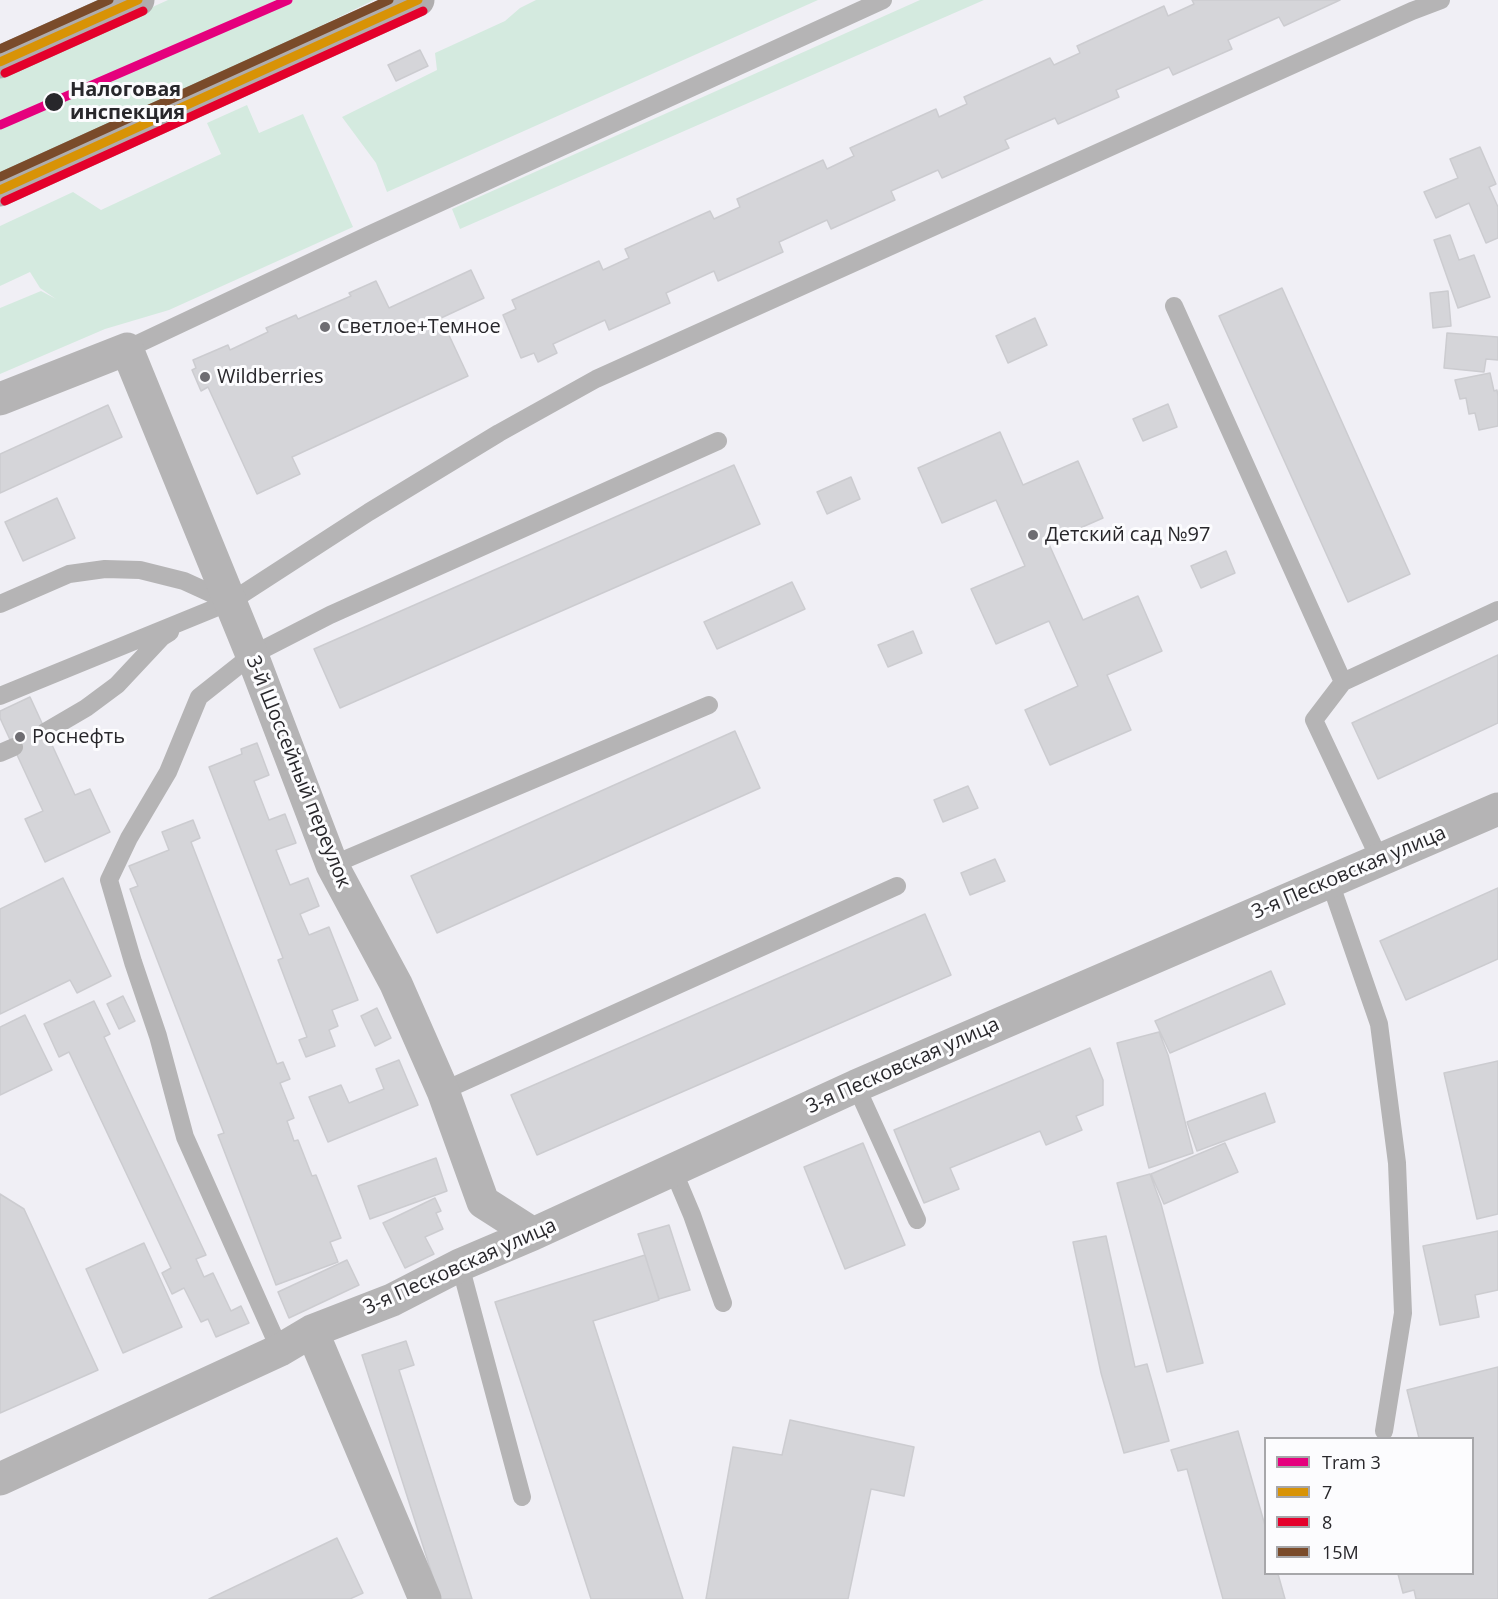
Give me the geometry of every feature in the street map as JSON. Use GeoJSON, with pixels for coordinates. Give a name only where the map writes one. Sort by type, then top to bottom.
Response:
{"type":"FeatureCollection","features":[{"type":"Feature","properties":{"kind":"main road"},"geometry":{"type":"LineString","coordinates":[[0,62],[138,0]]}},
{"type":"Feature","properties":{"kind":"main road"},"geometry":{"type":"LineString","coordinates":[[0,190],[418,0]]}},
{"type":"Feature","properties":{"kind":"street"},"geometry":{"type":"LineString","coordinates":[[0,399],[127,349]]}},
{"type":"Feature","properties":{"kind":"street","name":"3-й Шоссейный переулок"},"geometry":{"type":"LineString","coordinates":[[127,349],[252,655],[332,865],[396,984],[443,1091],[483,1202],[534,1234]]}},
{"type":"Feature","properties":{"kind":"street","name":"3-я Песковская улица"},"geometry":{"type":"LineString","coordinates":[[0,1479],[280,1350],[312,1331],[392,1300],[460,1265],[534,1234],[856,1086],[1498,808]]}},
{"type":"Feature","properties":{"kind":"street"},"geometry":{"type":"LineString","coordinates":[[312,1331],[425,1599]]}},
{"type":"Feature","properties":{"kind":"lane"},"geometry":{"type":"LineString","coordinates":[[127,349],[371,234],[883,0]]}},
{"type":"Feature","properties":{"kind":"lane"},"geometry":{"type":"LineString","coordinates":[[0,696],[230,602],[389,500],[499,433],[596,379],[1412,11],[1441,0]]}},
{"type":"Feature","properties":{"kind":"lane"},"geometry":{"type":"LineString","coordinates":[[1174,306],[1343,682]]}},
{"type":"Feature","properties":{"kind":"lane"},"geometry":{"type":"LineString","coordinates":[[280,1350],[185,1137],[158,1036],[133,962],[109,880],[129,838],[168,772],[198,697],[252,655],[330,615],[718,441]]}},
{"type":"Feature","properties":{"kind":"lane"},"geometry":{"type":"LineString","coordinates":[[0,604],[69,574],[105,569],[140,570],[184,581],[230,602]]}},
{"type":"Feature","properties":{"kind":"lane"},"geometry":{"type":"LineString","coordinates":[[1380,860],[1314,720],[1343,682],[1498,610]]}},
{"type":"Feature","properties":{"kind":"lane"},"geometry":{"type":"LineString","coordinates":[[45,732],[86,708],[117,685],[162,637],[188,620]]}},
{"type":"Feature","properties":{"kind":"lane"},"geometry":{"type":"LineString","coordinates":[[332,865],[709,705]]}},
{"type":"Feature","properties":{"kind":"lane"},"geometry":{"type":"LineString","coordinates":[[1329,882],[1379,1024],[1397,1164],[1403,1313],[1384,1431]]}},
{"type":"Feature","properties":{"kind":"lane"},"geometry":{"type":"LineString","coordinates":[[443,1091],[897,886]]}},
{"type":"Feature","properties":{"kind":"lane"},"geometry":{"type":"LineString","coordinates":[[856,1086],[917,1220]]}},
{"type":"Feature","properties":{"kind":"lane"},"geometry":{"type":"LineString","coordinates":[[673,1170],[692,1215],[723,1303]]}},
{"type":"Feature","properties":{"kind":"lane"},"geometry":{"type":"LineString","coordinates":[[460,1265],[470,1310],[522,1497]]}},
{"type":"Feature","properties":{"kind":"green space"},"geometry":{"type":"Polygon","coordinates":[[[168,0],[374,0],[165,102],[0,176],[0,76],[168,0]]]}},
{"type":"Feature","properties":{"kind":"green space"},"geometry":{"type":"Polygon","coordinates":[[[536,0],[818,0],[387,192],[376,163],[342,117],[437,70],[435,53],[505,21],[520,8],[536,0]]]}},
{"type":"Feature","properties":{"kind":"green space"},"geometry":{"type":"Polygon","coordinates":[[[920,0],[984,0],[460,229],[452,209],[920,0]]]}},
{"type":"Feature","properties":{"kind":"green space"},"geometry":{"type":"Polygon","coordinates":[[[247,105],[259,133],[303,114],[353,227],[169,310],[105,329],[0,374],[0,308],[41,291],[56,299],[40,288],[30,272],[0,286],[0,226],[73,192],[101,210],[221,154],[207,123],[247,105]]]}},
{"type":"Feature","properties":{"kind":"building"},"geometry":{"type":"Polygon","coordinates":[[[1192,0],[1340,0],[1284,26],[1279,17],[1228,40],[1232,49],[1173,75],[1169,67],[1116,90],[1119,97],[1058,124],[1055,118],[1005,140],[1009,148],[942,178],[938,170],[891,191],[895,200],[831,229],[827,220],[779,242],[783,252],[718,281],[714,271],[666,293],[670,303],[609,330],[605,320],[553,344],[557,353],[538,362],[534,353],[521,358],[503,315],[516,309],[512,300],[599,261],[603,270],[629,258],[625,249],[710,211],[714,219],[740,207],[737,199],[823,160],[827,169],[854,156],[850,148],[936,109],[939,117],[967,104],[964,97],[1050,58],[1054,65],[1080,53],[1077,46],[1164,6],[1168,16],[1194,4],[1192,0]]]}},
{"type":"Feature","properties":{"kind":"building"},"geometry":{"type":"Polygon","coordinates":[[[420,50],[428,66],[396,81],[388,65],[420,50]]]}},
{"type":"Feature","properties":{"kind":"building"},"geometry":{"type":"Polygon","coordinates":[[[1480,147],[1496,184],[1489,187],[1498,207],[1498,238],[1486,243],[1469,203],[1436,218],[1424,192],[1458,178],[1450,159],[1480,147]]]}},
{"type":"Feature","properties":{"kind":"building"},"geometry":{"type":"Polygon","coordinates":[[[1450,235],[1459,260],[1474,255],[1490,297],[1458,308],[1434,240],[1450,235]]]}},
{"type":"Feature","properties":{"kind":"building"},"geometry":{"type":"Polygon","coordinates":[[[471,270],[484,298],[441,318],[468,376],[292,457],[300,474],[257,494],[208,387],[201,391],[192,370],[196,368],[193,360],[228,345],[230,350],[268,332],[266,328],[296,315],[298,319],[351,296],[349,293],[376,281],[389,308],[471,270]]]}},
{"type":"Feature","properties":{"kind":"building"},"geometry":{"type":"Polygon","coordinates":[[[1282,288],[1410,574],[1348,602],[1219,316],[1282,288]]]}},
{"type":"Feature","properties":{"kind":"building"},"geometry":{"type":"Polygon","coordinates":[[[1448,291],[1451,326],[1433,328],[1430,293],[1448,291]]]}},
{"type":"Feature","properties":{"kind":"building"},"geometry":{"type":"Polygon","coordinates":[[[1035,318],[1047,345],[1008,363],[996,336],[1035,318]]]}},
{"type":"Feature","properties":{"kind":"building"},"geometry":{"type":"Polygon","coordinates":[[[1447,333],[1498,337],[1498,360],[1486,359],[1484,372],[1444,368],[1447,333]]]}},
{"type":"Feature","properties":{"kind":"building"},"geometry":{"type":"Polygon","coordinates":[[[1490,373],[1494,391],[1497,390],[1498,396],[1498,426],[1479,430],[1475,413],[1469,414],[1466,398],[1460,399],[1455,380],[1490,373]]]}},
{"type":"Feature","properties":{"kind":"building"},"geometry":{"type":"Polygon","coordinates":[[[1168,404],[1177,427],[1143,441],[1133,419],[1168,404]]]}},
{"type":"Feature","properties":{"kind":"building"},"geometry":{"type":"Polygon","coordinates":[[[108,405],[122,437],[0,493],[0,454],[108,405]]]}},
{"type":"Feature","properties":{"kind":"building"},"geometry":{"type":"Polygon","coordinates":[[[1000,432],[1023,485],[1078,461],[1103,518],[1048,542],[1083,620],[1138,596],[1162,651],[1107,675],[1131,730],[1050,765],[1025,710],[1078,686],[1049,621],[996,644],[971,589],[1025,566],[996,500],[942,523],[918,468],[1000,432]]]}},
{"type":"Feature","properties":{"kind":"building"},"geometry":{"type":"Polygon","coordinates":[[[734,465],[760,524],[340,708],[314,649],[734,465]]]}},
{"type":"Feature","properties":{"kind":"building"},"geometry":{"type":"Polygon","coordinates":[[[851,477],[860,499],[827,514],[817,492],[851,477]]]}},
{"type":"Feature","properties":{"kind":"building"},"geometry":{"type":"Polygon","coordinates":[[[57,498],[75,538],[23,561],[5,522],[57,498]]]}},
{"type":"Feature","properties":{"kind":"building"},"geometry":{"type":"Polygon","coordinates":[[[1226,551],[1235,573],[1201,588],[1191,566],[1226,551]]]}},
{"type":"Feature","properties":{"kind":"building"},"geometry":{"type":"Polygon","coordinates":[[[792,582],[805,609],[717,649],[704,622],[792,582]]]}},
{"type":"Feature","properties":{"kind":"building"},"geometry":{"type":"Polygon","coordinates":[[[913,631],[922,653],[888,667],[878,645],[913,631]]]}},
{"type":"Feature","properties":{"kind":"building"},"geometry":{"type":"Polygon","coordinates":[[[1498,655],[1498,723],[1378,779],[1352,723],[1498,655]]]}},
{"type":"Feature","properties":{"kind":"building"},"geometry":{"type":"Polygon","coordinates":[[[30,697],[75,795],[90,789],[110,832],[45,862],[25,819],[43,811],[0,718],[0,711],[30,697]]]}},
{"type":"Feature","properties":{"kind":"building"},"geometry":{"type":"Polygon","coordinates":[[[735,731],[760,788],[437,933],[411,876],[735,731]]]}},
{"type":"Feature","properties":{"kind":"building"},"geometry":{"type":"Polygon","coordinates":[[[257,743],[269,775],[254,781],[269,820],[285,814],[296,843],[276,850],[290,885],[308,878],[319,906],[300,914],[309,935],[329,927],[358,1000],[332,1010],[338,1026],[329,1030],[335,1046],[306,1057],[299,1040],[307,1037],[278,960],[283,958],[209,767],[242,754],[241,749],[257,743]]]}},
{"type":"Feature","properties":{"kind":"building"},"geometry":{"type":"Polygon","coordinates":[[[968,786],[978,808],[943,822],[934,800],[968,786]]]}},
{"type":"Feature","properties":{"kind":"building"},"geometry":{"type":"Polygon","coordinates":[[[193,820],[200,838],[191,842],[277,1064],[283,1062],[290,1079],[280,1083],[294,1118],[287,1121],[294,1141],[298,1140],[312,1176],[316,1175],[341,1238],[330,1242],[338,1262],[276,1285],[218,1135],[224,1133],[130,889],[138,886],[129,866],[169,850],[162,832],[193,820]]]}},
{"type":"Feature","properties":{"kind":"building"},"geometry":{"type":"Polygon","coordinates":[[[995,859],[1005,881],[970,895],[961,873],[995,859]]]}},
{"type":"Feature","properties":{"kind":"building"},"geometry":{"type":"Polygon","coordinates":[[[63,878],[111,976],[77,993],[70,980],[0,1014],[0,909],[63,878]]]}},
{"type":"Feature","properties":{"kind":"building"},"geometry":{"type":"Polygon","coordinates":[[[1498,888],[1498,959],[1406,1000],[1380,941],[1498,888]]]}},
{"type":"Feature","properties":{"kind":"building"},"geometry":{"type":"Polygon","coordinates":[[[925,914],[951,975],[537,1155],[511,1095],[925,914]]]}},
{"type":"Feature","properties":{"kind":"building"},"geometry":{"type":"Polygon","coordinates":[[[1271,971],[1285,1004],[1170,1053],[1155,1021],[1271,971]]]}},
{"type":"Feature","properties":{"kind":"building"},"geometry":{"type":"Polygon","coordinates":[[[123,996],[135,1021],[119,1029],[107,1004],[123,996]]]}},
{"type":"Feature","properties":{"kind":"building"},"geometry":{"type":"Polygon","coordinates":[[[94,1001],[110,1034],[104,1037],[206,1255],[196,1259],[204,1277],[213,1273],[231,1311],[241,1306],[249,1323],[216,1337],[208,1319],[201,1322],[184,1288],[172,1294],[162,1273],[171,1268],[69,1052],[59,1057],[44,1024],[94,1001]]]}},
{"type":"Feature","properties":{"kind":"building"},"geometry":{"type":"Polygon","coordinates":[[[377,1008],[391,1038],[375,1046],[361,1016],[377,1008]]]}},
{"type":"Feature","properties":{"kind":"building"},"geometry":{"type":"Polygon","coordinates":[[[25,1015],[52,1070],[0,1095],[0,1027],[25,1015]]]}},
{"type":"Feature","properties":{"kind":"building"},"geometry":{"type":"Polygon","coordinates":[[[1159,1032],[1168,1055],[1193,1153],[1149,1168],[1117,1043],[1159,1032]]]}},
{"type":"Feature","properties":{"kind":"building"},"geometry":{"type":"Polygon","coordinates":[[[1090,1048],[1103,1080],[1103,1105],[1076,1116],[1082,1130],[1046,1145],[1040,1131],[950,1168],[959,1189],[924,1203],[894,1130],[1090,1048]]]}},
{"type":"Feature","properties":{"kind":"building"},"geometry":{"type":"Polygon","coordinates":[[[399,1060],[418,1105],[328,1142],[309,1097],[341,1085],[349,1103],[384,1089],[376,1069],[399,1060]]]}},
{"type":"Feature","properties":{"kind":"building"},"geometry":{"type":"Polygon","coordinates":[[[1498,1061],[1498,1214],[1477,1219],[1444,1073],[1498,1061]]]}},
{"type":"Feature","properties":{"kind":"building"},"geometry":{"type":"Polygon","coordinates":[[[1265,1093],[1275,1122],[1197,1151],[1187,1122],[1265,1093]]]}},
{"type":"Feature","properties":{"kind":"building"},"geometry":{"type":"Polygon","coordinates":[[[863,1143],[905,1245],[845,1269],[804,1167],[863,1143]]]}},
{"type":"Feature","properties":{"kind":"building"},"geometry":{"type":"Polygon","coordinates":[[[1225,1143],[1238,1172],[1164,1204],[1151,1174],[1225,1143]]]}},
{"type":"Feature","properties":{"kind":"building"},"geometry":{"type":"Polygon","coordinates":[[[436,1158],[447,1191],[370,1219],[358,1186],[436,1158]]]}},
{"type":"Feature","properties":{"kind":"building"},"geometry":{"type":"Polygon","coordinates":[[[1150,1174],[1161,1204],[1203,1363],[1167,1372],[1117,1183],[1150,1174]]]}},
{"type":"Feature","properties":{"kind":"building"},"geometry":{"type":"Polygon","coordinates":[[[0,1194],[24,1209],[98,1370],[0,1413],[0,1194]]]}},
{"type":"Feature","properties":{"kind":"building"},"geometry":{"type":"Polygon","coordinates":[[[435,1198],[441,1211],[436,1213],[443,1229],[425,1237],[434,1254],[405,1268],[383,1223],[435,1198]]]}},
{"type":"Feature","properties":{"kind":"building"},"geometry":{"type":"Polygon","coordinates":[[[669,1225],[690,1290],[659,1299],[638,1234],[669,1225]]]}},
{"type":"Feature","properties":{"kind":"building"},"geometry":{"type":"Polygon","coordinates":[[[1498,1231],[1498,1290],[1475,1295],[1479,1317],[1440,1325],[1423,1246],[1498,1231]]]}},
{"type":"Feature","properties":{"kind":"building"},"geometry":{"type":"Polygon","coordinates":[[[1106,1236],[1135,1367],[1147,1364],[1169,1441],[1124,1453],[1101,1373],[1073,1242],[1106,1236]]]}},
{"type":"Feature","properties":{"kind":"building"},"geometry":{"type":"Polygon","coordinates":[[[144,1243],[182,1327],[123,1353],[86,1269],[144,1243]]]}},
{"type":"Feature","properties":{"kind":"building"},"geometry":{"type":"Polygon","coordinates":[[[645,1255],[659,1300],[593,1321],[683,1599],[591,1599],[495,1302],[645,1255]]]}},
{"type":"Feature","properties":{"kind":"building"},"geometry":{"type":"Polygon","coordinates":[[[347,1260],[359,1285],[289,1318],[278,1292],[347,1260]]]}},
{"type":"Feature","properties":{"kind":"building"},"geometry":{"type":"Polygon","coordinates":[[[406,1341],[414,1365],[399,1370],[472,1599],[440,1599],[362,1355],[406,1341]]]}},
{"type":"Feature","properties":{"kind":"building"},"geometry":{"type":"Polygon","coordinates":[[[1498,1367],[1498,1599],[1416,1599],[1414,1590],[1403,1593],[1398,1575],[1474,1575],[1474,1437],[1419,1437],[1407,1390],[1498,1367]]]}},
{"type":"Feature","properties":{"kind":"building"},"geometry":{"type":"Polygon","coordinates":[[[790,1420],[914,1447],[904,1496],[871,1489],[848,1599],[706,1599],[733,1447],[782,1455],[790,1420]]]}},
{"type":"Feature","properties":{"kind":"building"},"geometry":{"type":"Polygon","coordinates":[[[1238,1431],[1264,1522],[1264,1575],[1278,1575],[1285,1599],[1223,1599],[1187,1469],[1178,1471],[1171,1450],[1238,1431]]]}},
{"type":"Feature","properties":{"kind":"building"},"geometry":{"type":"Polygon","coordinates":[[[337,1538],[363,1593],[350,1599],[209,1599],[337,1538]]]}},
{"type":"Feature","properties":{"kind":"tram line","name":"3"},"geometry":{"type":"LineString","coordinates":[[0,125],[288,0]]}},
{"type":"Feature","properties":{"kind":"transit line","name":"15М"},"geometry":{"type":"LineString","coordinates":[[0,49],[109,0]]}},
{"type":"Feature","properties":{"kind":"transit line","name":"7"},"geometry":{"type":"LineString","coordinates":[[0,62],[138,0]]}},
{"type":"Feature","properties":{"kind":"transit line","name":"15М"},"geometry":{"type":"LineString","coordinates":[[0,177],[389,0]]}},
{"type":"Feature","properties":{"kind":"transit line","name":"7"},"geometry":{"type":"LineString","coordinates":[[0,190],[418,0]]}},
{"type":"Feature","properties":{"kind":"transit line","name":"8"},"geometry":{"type":"LineString","coordinates":[[5,73],[143,11]]}},
{"type":"Feature","properties":{"kind":"transit line","name":"8"},"geometry":{"type":"LineString","coordinates":[[5,201],[423,11]]}},
{"type":"Feature","properties":{"kind":"place","name":"Налоговая инспекция"},"geometry":{"type":"Point","coordinates":[54,102]}},
{"type":"Feature","properties":{"kind":"place","name":"Светлое+Темное"},"geometry":{"type":"Point","coordinates":[325,327]}},
{"type":"Feature","properties":{"kind":"place","name":"Wildberries"},"geometry":{"type":"Point","coordinates":[205,377]}},
{"type":"Feature","properties":{"kind":"place","name":"Детский сад №97"},"geometry":{"type":"Point","coordinates":[1033,535]}},
{"type":"Feature","properties":{"kind":"place","name":"Роснефть"},"geometry":{"type":"Point","coordinates":[20,737]}}]}
